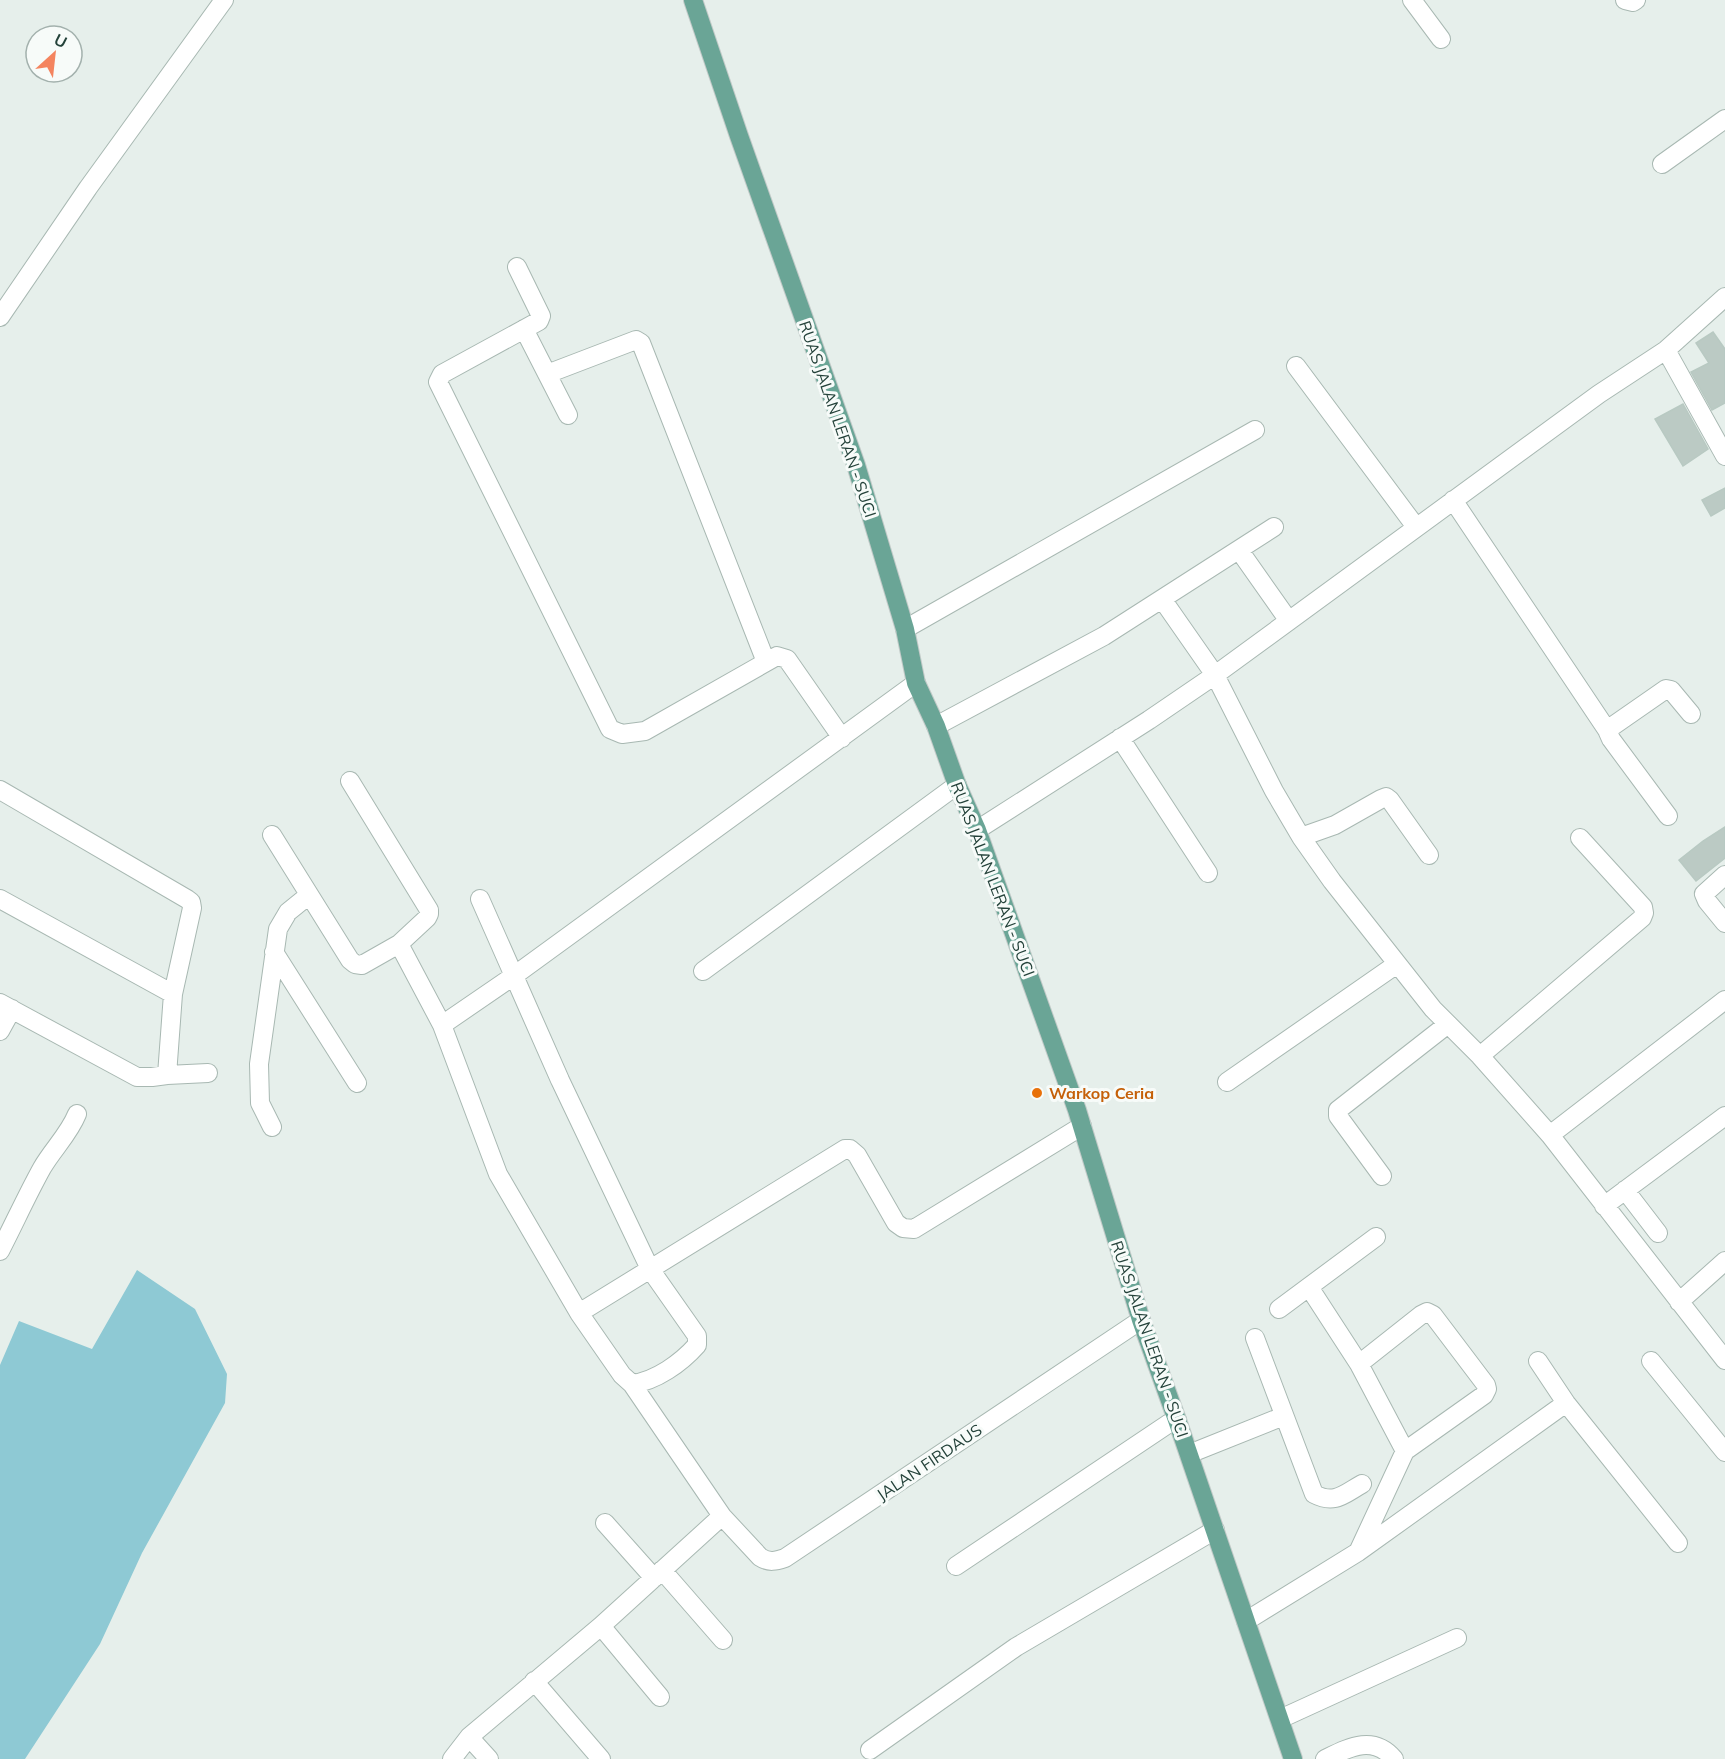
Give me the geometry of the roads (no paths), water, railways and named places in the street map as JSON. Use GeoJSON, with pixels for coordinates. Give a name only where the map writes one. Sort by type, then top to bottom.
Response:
{"type":"FeatureCollection","features":[{"type":"Feature","properties":{"kind":"main road","name":"RUAS JALAN LERAN - SUCI"},"geometry":{"type":"LineString","coordinates":[[693,0],[856,465],[905,629],[916,683],[936,726],[957,785],[977,830],[1082,1126],[1141,1320],[1293,1759]]}},
{"type":"Feature","properties":{"kind":"street"},"geometry":{"type":"LineString","coordinates":[[0,317],[88,188],[224,0]]}},
{"type":"Feature","properties":{"kind":"street"},"geometry":{"type":"LineString","coordinates":[[1412,0],[1442,39]]}},
{"type":"Feature","properties":{"kind":"street"},"geometry":{"type":"LineString","coordinates":[[1625,0],[1633,2],[1636,0]]}},
{"type":"Feature","properties":{"kind":"street"},"geometry":{"type":"LineString","coordinates":[[1662,164],[1725,118]]}},
{"type":"Feature","properties":{"kind":"street"},"geometry":{"type":"LineString","coordinates":[[517,267],[541,316],[539,321],[442,374],[438,382],[610,729],[622,734],[645,731],[777,656],[787,659],[842,738]]}},
{"type":"Feature","properties":{"kind":"street"},"geometry":{"type":"LineString","coordinates":[[977,830],[1215,675],[1599,394],[1666,350],[1724,299]]}},
{"type":"Feature","properties":{"kind":"street"},"geometry":{"type":"LineString","coordinates":[[524,329],[568,415]]}},
{"type":"Feature","properties":{"kind":"street"},"geometry":{"type":"LineString","coordinates":[[547,374],[636,340],[641,343],[766,662]]}},
{"type":"Feature","properties":{"kind":"street"},"geometry":{"type":"LineString","coordinates":[[1666,350],[1725,456]]}},
{"type":"Feature","properties":{"kind":"street"},"geometry":{"type":"LineString","coordinates":[[1296,366],[1416,527]]}},
{"type":"Feature","properties":{"kind":"street"},"geometry":{"type":"LineString","coordinates":[[905,629],[1255,430]]}},
{"type":"Feature","properties":{"kind":"street"},"geometry":{"type":"LineString","coordinates":[[1453,500],[1608,730],[1611,740],[1668,816]]}},
{"type":"Feature","properties":{"kind":"street"},"geometry":{"type":"LineString","coordinates":[[936,726],[1104,636],[1274,527]]}},
{"type":"Feature","properties":{"kind":"street"},"geometry":{"type":"LineString","coordinates":[[1239,550],[1289,621]]}},
{"type":"Feature","properties":{"kind":"street"},"geometry":{"type":"LineString","coordinates":[[1162,599],[1215,675],[1274,791],[1301,837],[1332,881],[1433,1010],[1480,1056],[1550,1135],[1725,1360]]}},
{"type":"Feature","properties":{"kind":"street"},"geometry":{"type":"LineString","coordinates":[[442,1025],[515,975],[916,683]]}},
{"type":"Feature","properties":{"kind":"street"},"geometry":{"type":"LineString","coordinates":[[1608,730],[1666,689],[1671,690],[1690,714]]}},
{"type":"Feature","properties":{"kind":"street"},"geometry":{"type":"LineString","coordinates":[[1120,738],[1208,873]]}},
{"type":"Feature","properties":{"kind":"street"},"geometry":{"type":"LineString","coordinates":[[272,835],[350,960],[362,965],[399,944],[427,918],[429,910],[350,781]]}},
{"type":"Feature","properties":{"kind":"street"},"geometry":{"type":"LineString","coordinates":[[703,971],[957,785]]}},
{"type":"Feature","properties":{"kind":"street"},"geometry":{"type":"LineString","coordinates":[[0,790],[191,902],[192,908],[173,994],[166,1075]]}},
{"type":"Feature","properties":{"kind":"street"},"geometry":{"type":"LineString","coordinates":[[1301,837],[1335,825],[1386,797],[1429,855]]}},
{"type":"Feature","properties":{"kind":"street"},"geometry":{"type":"LineString","coordinates":[[1480,1056],[1642,918],[1643,907],[1580,838]]}},
{"type":"Feature","properties":{"kind":"street"},"geometry":{"type":"LineString","coordinates":[[1725,875],[1706,891],[1704,897],[1725,923]]}},
{"type":"Feature","properties":{"kind":"street"},"geometry":{"type":"LineString","coordinates":[[272,1127],[260,1104],[259,1064],[274,952],[278,929],[288,912],[309,895]]}},
{"type":"Feature","properties":{"kind":"street"},"geometry":{"type":"LineString","coordinates":[[0,899],[173,994]]}},
{"type":"Feature","properties":{"kind":"street"},"geometry":{"type":"LineString","coordinates":[[480,899],[560,1080],[650,1269],[697,1336],[697,1345],[689,1354],[645,1382],[632,1384]]}},
{"type":"Feature","properties":{"kind":"street"},"geometry":{"type":"LineString","coordinates":[[399,944],[442,1025],[498,1174],[579,1313],[622,1375],[632,1384],[722,1516],[601,1626],[469,1737],[452,1759]]}},
{"type":"Feature","properties":{"kind":"street"},"geometry":{"type":"LineString","coordinates":[[274,952],[357,1083]]}},
{"type":"Feature","properties":{"kind":"street"},"geometry":{"type":"LineString","coordinates":[[1227,1082],[1397,964]]}},
{"type":"Feature","properties":{"kind":"street"},"geometry":{"type":"LineString","coordinates":[[1550,1135],[1725,1000]]}},
{"type":"Feature","properties":{"kind":"street"},"geometry":{"type":"LineString","coordinates":[[0,1031],[6,1006],[137,1077],[208,1073]]}},
{"type":"Feature","properties":{"kind":"street"},"geometry":{"type":"LineString","coordinates":[[1382,1176],[1338,1116],[1338,1110],[1448,1024]]}},
{"type":"Feature","properties":{"kind":"street"},"geometry":{"type":"LineString","coordinates":[[0,1251],[42,1168],[59,1142],[71,1129],[77,1114]]}},
{"type":"Feature","properties":{"kind":"street"},"geometry":{"type":"LineString","coordinates":[[1604,1206],[1725,1116]]}},
{"type":"Feature","properties":{"kind":"street"},"geometry":{"type":"LineString","coordinates":[[579,1313],[845,1149],[850,1149],[856,1155],[896,1223],[903,1228],[914,1229],[1082,1126]]}},
{"type":"Feature","properties":{"kind":"street"},"geometry":{"type":"LineString","coordinates":[[1625,1190],[1658,1233]]}},
{"type":"Feature","properties":{"kind":"street"},"geometry":{"type":"LineString","coordinates":[[1280,1309],[1376,1237]]}},
{"type":"Feature","properties":{"kind":"street"},"geometry":{"type":"LineString","coordinates":[[1679,1302],[1725,1261]]}},
{"type":"Feature","properties":{"kind":"street"},"geometry":{"type":"LineString","coordinates":[[1309,1287],[1359,1364],[1405,1451]]}},
{"type":"Feature","properties":{"kind":"street"},"geometry":{"type":"LineString","coordinates":[[1358,1552],[1405,1451],[1487,1392],[1486,1385],[1433,1315],[1426,1312],[1359,1364]]}},
{"type":"Feature","properties":{"kind":"street","name":"JALAN FIRDAUS"},"geometry":{"type":"LineString","coordinates":[[722,1516],[766,1561],[785,1558],[1141,1320]]}},
{"type":"Feature","properties":{"kind":"street"},"geometry":{"type":"LineString","coordinates":[[1255,1338],[1314,1494],[1323,1499],[1332,1500],[1362,1484]]}},
{"type":"Feature","properties":{"kind":"street"},"geometry":{"type":"LineString","coordinates":[[1538,1361],[1566,1403],[1678,1543]]}},
{"type":"Feature","properties":{"kind":"street"},"geometry":{"type":"LineString","coordinates":[[1652,1361],[1725,1452]]}},
{"type":"Feature","properties":{"kind":"street"},"geometry":{"type":"LineString","coordinates":[[1246,1621],[1358,1552],[1566,1403]]}},
{"type":"Feature","properties":{"kind":"street"},"geometry":{"type":"LineString","coordinates":[[1188,1454],[1284,1416]]}},
{"type":"Feature","properties":{"kind":"street"},"geometry":{"type":"LineString","coordinates":[[956,1566],[1177,1420]]}},
{"type":"Feature","properties":{"kind":"street"},"geometry":{"type":"LineString","coordinates":[[1382,1500],[1399,1523]]}},
{"type":"Feature","properties":{"kind":"street"},"geometry":{"type":"LineString","coordinates":[[605,1523],[723,1640]]}},
{"type":"Feature","properties":{"kind":"street"},"geometry":{"type":"LineString","coordinates":[[870,1750],[1016,1647],[1215,1530]]}},
{"type":"Feature","properties":{"kind":"street"},"geometry":{"type":"LineString","coordinates":[[601,1626],[660,1696]]}},
{"type":"Feature","properties":{"kind":"street"},"geometry":{"type":"LineString","coordinates":[[1280,1719],[1457,1638]]}},
{"type":"Feature","properties":{"kind":"street"},"geometry":{"type":"LineString","coordinates":[[534,1681],[601,1759]]}},
{"type":"Feature","properties":{"kind":"street"},"geometry":{"type":"LineString","coordinates":[[469,1737],[489,1759]]}},
{"type":"Feature","properties":{"kind":"street"},"geometry":{"type":"LineString","coordinates":[[1325,1759],[1353,1746],[1374,1746],[1394,1759]]}},
{"type":"Feature","properties":{"kind":"water"},"geometry":{"type":"Polygon","coordinates":[[[137,1270],[195,1309],[227,1374],[225,1403],[142,1553],[100,1644],[25,1759],[0,1759],[0,1365],[19,1321],[92,1349],[137,1270]]]}},
{"type":"Feature","properties":{"kind":"place","name":"Warkop Ceria"},"geometry":{"type":"Point","coordinates":[1037,1093]}}]}
